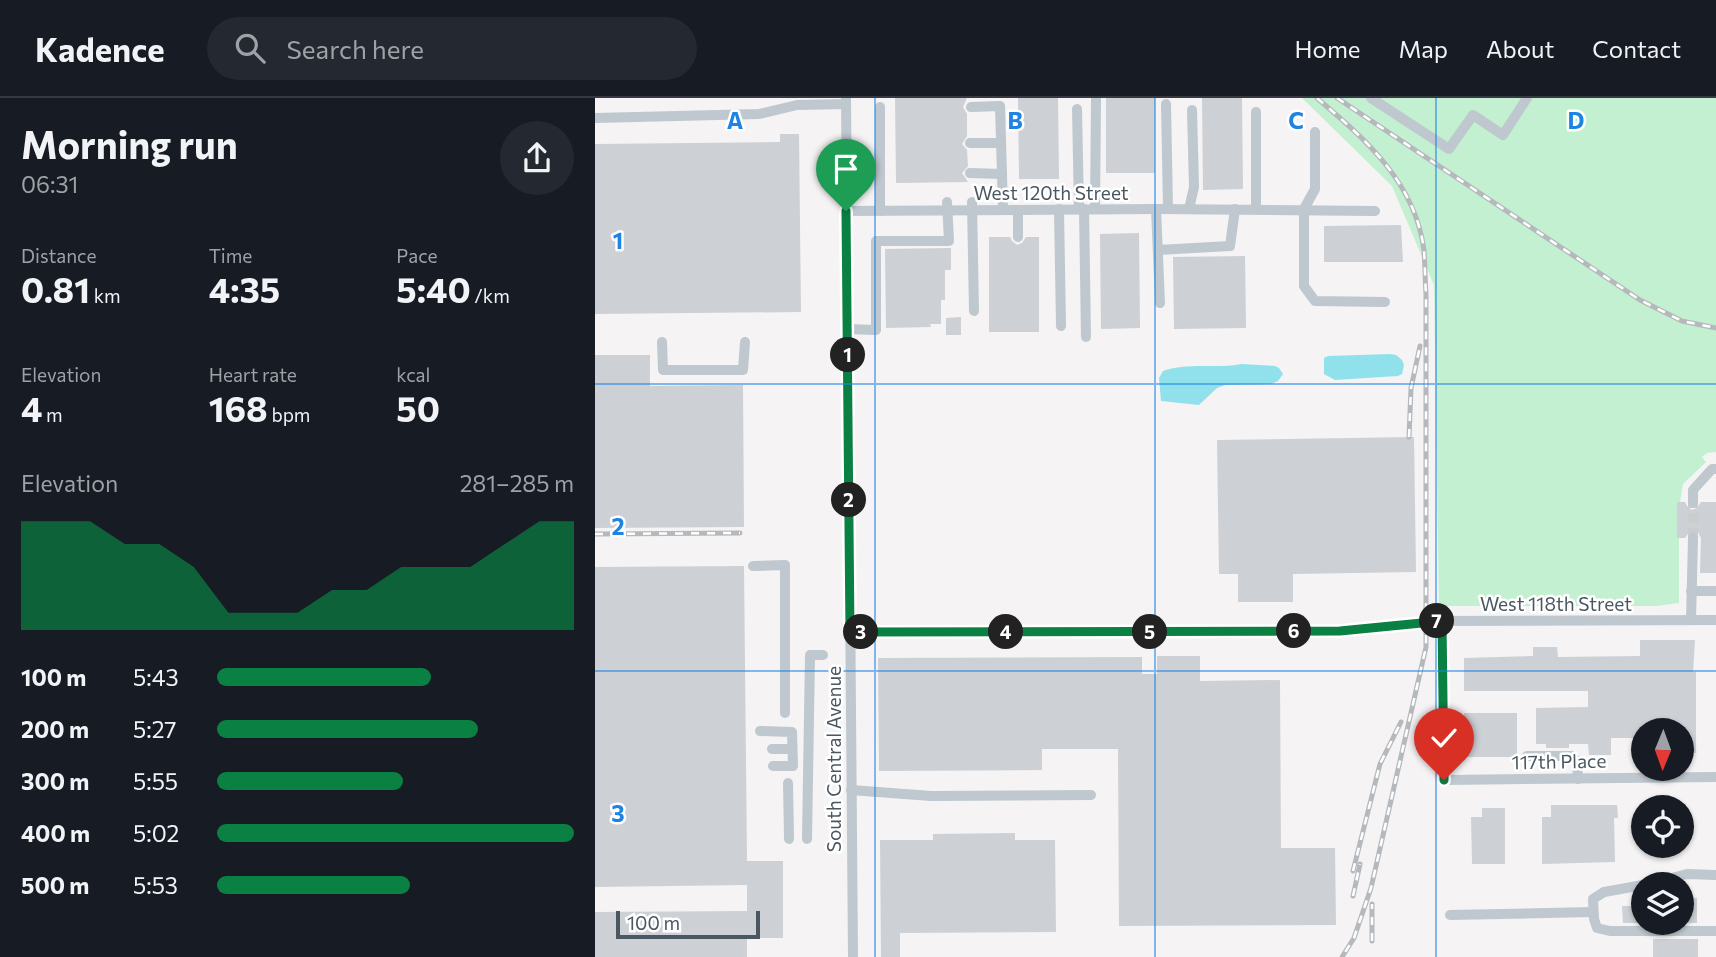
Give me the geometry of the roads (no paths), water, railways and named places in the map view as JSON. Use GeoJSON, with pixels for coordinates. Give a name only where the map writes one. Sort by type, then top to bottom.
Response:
{"type":"FeatureCollection","features":[{"type":"Feature","properties":{"kind":"street"},"geometry":{"type":"LineString","coordinates":[[1371,98],[1449,149],[1473,115],[1503,135],[1527,98]]}},
{"type":"Feature","properties":{"kind":"street"},"geometry":{"type":"LineString","coordinates":[[1086,337],[1086,209],[1095,100]]}},
{"type":"Feature","properties":{"kind":"street"},"geometry":{"type":"LineString","coordinates":[[595,118],[759,114],[797,105],[846,101]]}},
{"type":"Feature","properties":{"kind":"street","name":"South Central Avenue"},"geometry":{"type":"LineString","coordinates":[[846,101],[853,957]]}},
{"type":"Feature","properties":{"kind":"street"},"geometry":{"type":"LineString","coordinates":[[1166,104],[1168,209]]}},
{"type":"Feature","properties":{"kind":"street"},"geometry":{"type":"LineString","coordinates":[[971,107],[1000,106],[1003,210]]}},
{"type":"Feature","properties":{"kind":"street"},"geometry":{"type":"LineString","coordinates":[[880,107],[880,211]]}},
{"type":"Feature","properties":{"kind":"street"},"geometry":{"type":"LineString","coordinates":[[1077,109],[1086,209]]}},
{"type":"Feature","properties":{"kind":"street"},"geometry":{"type":"LineString","coordinates":[[1189,209],[1194,187],[1192,110]]}},
{"type":"Feature","properties":{"kind":"street"},"geometry":{"type":"LineString","coordinates":[[1256,112],[1256,209]]}},
{"type":"Feature","properties":{"kind":"street"},"geometry":{"type":"LineString","coordinates":[[1315,132],[1315,188],[1304,209],[1304,286],[1315,301],[1385,302]]}},
{"type":"Feature","properties":{"kind":"street"},"geometry":{"type":"LineString","coordinates":[[970,143],[1001,142]]}},
{"type":"Feature","properties":{"kind":"street"},"geometry":{"type":"LineString","coordinates":[[970,173],[1002,174]]}},
{"type":"Feature","properties":{"kind":"street","name":"West 120th Street"},"geometry":{"type":"LineString","coordinates":[[846,211],[880,211],[919,206],[972,206],[1003,210],[1189,209],[1235,213],[1256,209],[1375,211]]}},
{"type":"Feature","properties":{"kind":"street"},"geometry":{"type":"LineString","coordinates":[[848,329],[876,330],[876,241],[949,241],[947,206]]}},
{"type":"Feature","properties":{"kind":"street"},"geometry":{"type":"LineString","coordinates":[[972,206],[974,312]]}},
{"type":"Feature","properties":{"kind":"street"},"geometry":{"type":"LineString","coordinates":[[1059,209],[1061,326]]}},
{"type":"Feature","properties":{"kind":"street"},"geometry":{"type":"LineString","coordinates":[[1156,209],[1160,303]]}},
{"type":"Feature","properties":{"kind":"street"},"geometry":{"type":"LineString","coordinates":[[1018,210],[1018,237]]}},
{"type":"Feature","properties":{"kind":"street"},"geometry":{"type":"LineString","coordinates":[[1157,250],[1230,246],[1235,213]]}},
{"type":"Feature","properties":{"kind":"street"},"geometry":{"type":"LineString","coordinates":[[661,342],[663,370],[743,370],[745,342]]}},
{"type":"Feature","properties":{"kind":"street"},"geometry":{"type":"LineString","coordinates":[[1693,502],[1693,490],[1712,469],[1716,469]]}},
{"type":"Feature","properties":{"kind":"street"},"geometry":{"type":"LineString","coordinates":[[1692,620],[1693,538]]}},
{"type":"Feature","properties":{"kind":"street"},"geometry":{"type":"LineString","coordinates":[[753,566],[785,565],[785,713]]}},
{"type":"Feature","properties":{"kind":"street"},"geometry":{"type":"LineString","coordinates":[[1691,591],[1716,591]]}},
{"type":"Feature","properties":{"kind":"street","name":"West 118th Street"},"geometry":{"type":"LineString","coordinates":[[850,632],[1340,631],[1442,621],[1716,620]]}},
{"type":"Feature","properties":{"kind":"street","name":"117th Place"},"geometry":{"type":"LineString","coordinates":[[1442,621],[1444,780],[1716,777]]}},
{"type":"Feature","properties":{"kind":"street"},"geometry":{"type":"LineString","coordinates":[[807,839],[810,655],[823,655]]}},
{"type":"Feature","properties":{"kind":"street"},"geometry":{"type":"LineString","coordinates":[[760,732],[792,732],[793,766],[773,766]]}},
{"type":"Feature","properties":{"kind":"street"},"geometry":{"type":"LineString","coordinates":[[772,749],[808,741]]}},
{"type":"Feature","properties":{"kind":"street"},"geometry":{"type":"LineString","coordinates":[[1527,756],[1572,756],[1577,762],[1578,779]]}},
{"type":"Feature","properties":{"kind":"street"},"geometry":{"type":"LineString","coordinates":[[788,783],[789,839]]}},
{"type":"Feature","properties":{"kind":"street"},"geometry":{"type":"LineString","coordinates":[[851,790],[931,796],[1091,795]]}},
{"type":"Feature","properties":{"kind":"street"},"geometry":{"type":"LineString","coordinates":[[1694,874],[1716,874]]}},
{"type":"Feature","properties":{"kind":"street"},"geometry":{"type":"LineString","coordinates":[[1631,887],[1604,892],[1593,899],[1597,928],[1602,931],[1716,931]]}},
{"type":"Feature","properties":{"kind":"street"},"geometry":{"type":"LineString","coordinates":[[1450,915],[1593,912]]}},
{"type":"Feature","properties":{"kind":"water"},"geometry":{"type":"Polygon","coordinates":[[[1396,355],[1404,365],[1402,374],[1398,376],[1335,380],[1324,374],[1324,358],[1328,356],[1396,355]]]}},
{"type":"Feature","properties":{"kind":"water"},"geometry":{"type":"Polygon","coordinates":[[[1242,364],[1275,366],[1283,374],[1278,381],[1271,384],[1225,385],[1217,388],[1199,405],[1161,401],[1159,378],[1163,371],[1182,367],[1242,364]]]}},
{"type":"Feature","properties":{"kind":"tunnel"},"geometry":{"type":"LineString","coordinates":[[1693,502],[1693,538]]}},
{"type":"Feature","properties":{"kind":"railway"},"geometry":{"type":"LineString","coordinates":[[1317,98],[1370,147],[1399,183],[1419,226],[1424,250],[1426,294],[1426,647],[1371,888],[1354,938],[1342,957]]}},
{"type":"Feature","properties":{"kind":"railway"},"geometry":{"type":"LineString","coordinates":[[1337,98],[1640,300],[1682,321],[1716,328]]}},
{"type":"Feature","properties":{"kind":"railway"},"geometry":{"type":"LineString","coordinates":[[1409,437],[1411,388],[1420,346]]}},
{"type":"Feature","properties":{"kind":"railway"},"geometry":{"type":"LineString","coordinates":[[595,534],[740,533]]}},
{"type":"Feature","properties":{"kind":"railway"},"geometry":{"type":"LineString","coordinates":[[1353,871],[1380,764],[1401,722]]}},
{"type":"Feature","properties":{"kind":"railway"},"geometry":{"type":"LineString","coordinates":[[1353,896],[1360,864]]}},
{"type":"Feature","properties":{"kind":"railway"},"geometry":{"type":"LineString","coordinates":[[1372,904],[1372,941]]}}]}
